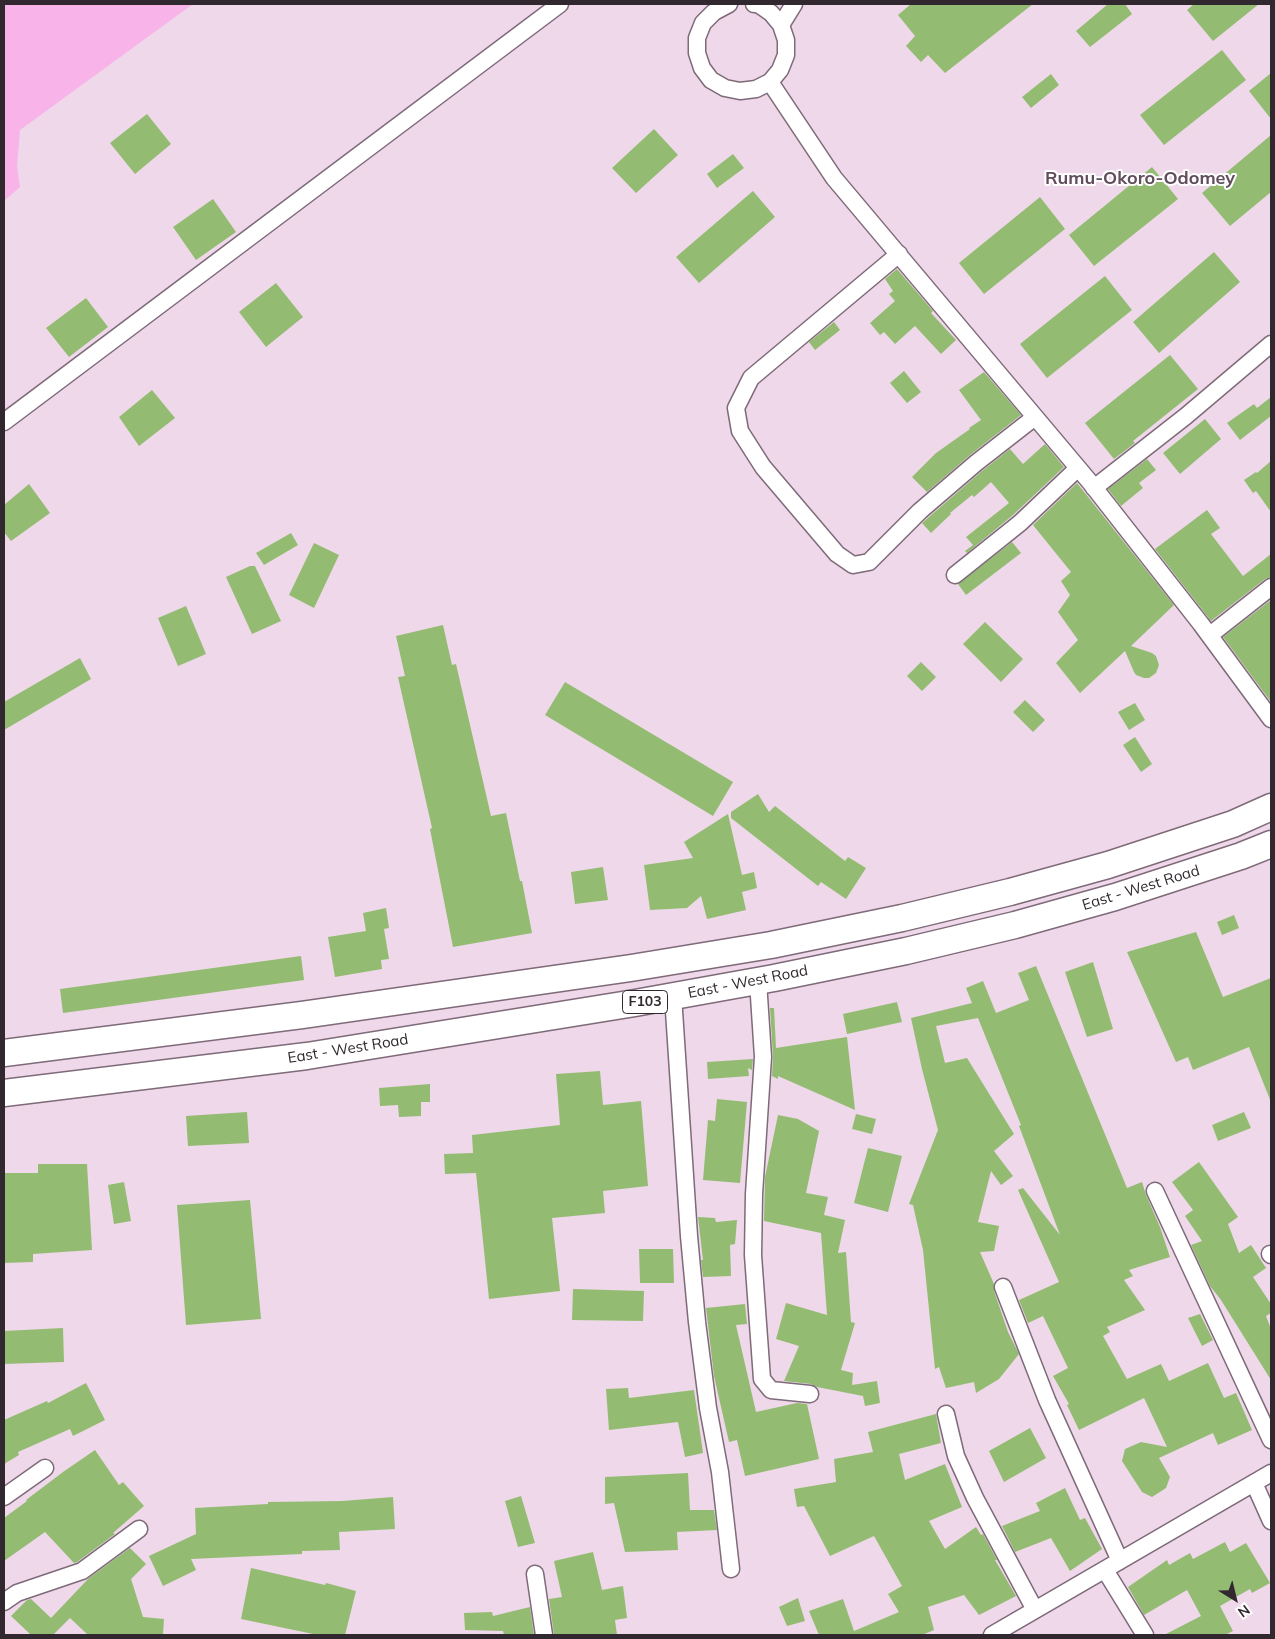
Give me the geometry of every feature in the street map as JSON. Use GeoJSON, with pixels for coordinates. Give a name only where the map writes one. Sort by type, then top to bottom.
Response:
{"type":"FeatureCollection","features":[{"type":"Feature","properties":{"kind":"main road","name":"F103"},"geometry":{"type":"LineString","coordinates":[[4,1053],[302,1015],[631,968],[771,945],[902,918],[1010,892],[1108,865],[1233,824],[1271,807]]}},
{"type":"Feature","properties":{"kind":"main road","name":"East - West Road"},"geometry":{"type":"LineString","coordinates":[[4,1093],[307,1056],[758,981],[906,951],[1015,925],[1115,897],[1271,844]]}},
{"type":"Feature","properties":{"kind":"street"},"geometry":{"type":"LineString","coordinates":[[4,422],[560,4]]}},
{"type":"Feature","properties":{"kind":"street"},"geometry":{"type":"LineString","coordinates":[[729,4],[711,8],[697,38],[697,53],[702,68],[712,80],[725,88],[740,91],[756,89],[770,82],[780,70],[786,55],[786,40],[781,25],[771,13],[756,4]]}},
{"type":"Feature","properties":{"kind":"street"},"geometry":{"type":"LineString","coordinates":[[781,25],[794,4]]}},
{"type":"Feature","properties":{"kind":"street"},"geometry":{"type":"LineString","coordinates":[[770,82],[834,178],[1078,468],[1269,709]]}},
{"type":"Feature","properties":{"kind":"street"},"geometry":{"type":"LineString","coordinates":[[899,254],[751,378],[736,408],[740,432],[763,467],[838,554],[853,565],[869,562],[920,511],[976,463],[1035,417]]}},
{"type":"Feature","properties":{"kind":"street"},"geometry":{"type":"LineString","coordinates":[[1094,488],[1268,353]]}},
{"type":"Feature","properties":{"kind":"street"},"geometry":{"type":"LineString","coordinates":[[955,575],[1020,523],[1078,468]]}},
{"type":"Feature","properties":{"kind":"street"},"geometry":{"type":"LineString","coordinates":[[1210,635],[1271,587]]}},
{"type":"Feature","properties":{"kind":"street"},"geometry":{"type":"LineString","coordinates":[[758,981],[763,1057],[754,1194],[753,1255],[762,1379],[771,1390],[810,1394]]}},
{"type":"Feature","properties":{"kind":"street"},"geometry":{"type":"LineString","coordinates":[[673,996],[689,1236],[697,1322],[708,1408],[720,1472],[731,1569]]}},
{"type":"Feature","properties":{"kind":"street"},"geometry":{"type":"LineString","coordinates":[[1155,1192],[1271,1440]]}},
{"type":"Feature","properties":{"kind":"street"},"geometry":{"type":"LineString","coordinates":[[1003,1287],[1047,1400],[1120,1561]]}},
{"type":"Feature","properties":{"kind":"street"},"geometry":{"type":"LineString","coordinates":[[946,1414],[956,1456],[975,1498],[1035,1610]]}},
{"type":"Feature","properties":{"kind":"street"},"geometry":{"type":"LineString","coordinates":[[4,1497],[45,1468]]}},
{"type":"Feature","properties":{"kind":"street"},"geometry":{"type":"LineString","coordinates":[[992,1635],[1271,1473]]}},
{"type":"Feature","properties":{"kind":"street"},"geometry":{"type":"LineString","coordinates":[[1254,1483],[1271,1521]]}},
{"type":"Feature","properties":{"kind":"street"},"geometry":{"type":"LineString","coordinates":[[4,1602],[17,1593],[82,1571],[139,1529]]}},
{"type":"Feature","properties":{"kind":"street"},"geometry":{"type":"LineString","coordinates":[[1105,1570],[1144,1635]]}},
{"type":"Feature","properties":{"kind":"street"},"geometry":{"type":"LineString","coordinates":[[535,1574],[544,1635]]}},
{"type":"Feature","properties":{"kind":"shaded area"},"geometry":{"type":"Polygon","coordinates":[[[4,4],[193,4],[20,130],[17,166],[20,187],[4,201],[4,4]]]}},
{"type":"Feature","properties":{"kind":"building"},"geometry":{"type":"Polygon","coordinates":[[[911,4],[1033,4],[945,73],[928,55],[921,62],[906,46],[915,36],[898,15],[911,4]]]}},
{"type":"Feature","properties":{"kind":"building"},"geometry":{"type":"Polygon","coordinates":[[[1108,4],[1125,4],[1132,14],[1090,47],[1076,31],[1108,4]]]}},
{"type":"Feature","properties":{"kind":"building"},"geometry":{"type":"Polygon","coordinates":[[[1194,4],[1259,4],[1213,41],[1187,10],[1194,4]]]}},
{"type":"Feature","properties":{"kind":"building"},"geometry":{"type":"Polygon","coordinates":[[[1222,50],[1246,80],[1164,145],[1140,115],[1222,50]]]}},
{"type":"Feature","properties":{"kind":"building"},"geometry":{"type":"Polygon","coordinates":[[[1271,73],[1271,119],[1249,91],[1271,73]]]}},
{"type":"Feature","properties":{"kind":"building"},"geometry":{"type":"Polygon","coordinates":[[[1051,74],[1059,85],[1031,108],[1022,97],[1051,74]]]}},
{"type":"Feature","properties":{"kind":"building"},"geometry":{"type":"Polygon","coordinates":[[[147,114],[171,144],[135,174],[110,143],[147,114]]]}},
{"type":"Feature","properties":{"kind":"building"},"geometry":{"type":"Polygon","coordinates":[[[654,129],[678,155],[636,193],[612,168],[654,129]]]}},
{"type":"Feature","properties":{"kind":"building"},"geometry":{"type":"Polygon","coordinates":[[[1271,135],[1271,192],[1230,226],[1202,193],[1271,135]]]}},
{"type":"Feature","properties":{"kind":"building"},"geometry":{"type":"Polygon","coordinates":[[[733,154],[744,168],[717,188],[707,174],[733,154]]]}},
{"type":"Feature","properties":{"kind":"building"},"geometry":{"type":"Polygon","coordinates":[[[1152,167],[1178,199],[1094,266],[1069,235],[1152,167]]]}},
{"type":"Feature","properties":{"kind":"building"},"geometry":{"type":"Polygon","coordinates":[[[753,191],[775,217],[699,283],[676,257],[753,191]]]}},
{"type":"Feature","properties":{"kind":"building"},"geometry":{"type":"Polygon","coordinates":[[[1040,197],[1065,229],[984,294],[959,263],[1040,197]]]}},
{"type":"Feature","properties":{"kind":"building"},"geometry":{"type":"Polygon","coordinates":[[[213,199],[236,232],[196,260],[173,227],[213,199]]]}},
{"type":"Feature","properties":{"kind":"building"},"geometry":{"type":"Polygon","coordinates":[[[1214,252],[1240,282],[1159,353],[1133,322],[1214,252]]]}},
{"type":"Feature","properties":{"kind":"building"},"geometry":{"type":"Polygon","coordinates":[[[897,269],[933,311],[931,313],[956,340],[941,354],[915,326],[895,344],[884,332],[880,335],[870,323],[895,301],[889,294],[893,291],[885,279],[897,269]]]}},
{"type":"Feature","properties":{"kind":"building"},"geometry":{"type":"Polygon","coordinates":[[[1105,276],[1132,310],[1047,378],[1020,344],[1105,276]]]}},
{"type":"Feature","properties":{"kind":"building"},"geometry":{"type":"Polygon","coordinates":[[[276,283],[303,317],[266,347],[239,312],[276,283]]]}},
{"type":"Feature","properties":{"kind":"building"},"geometry":{"type":"Polygon","coordinates":[[[86,298],[108,327],[69,357],[46,328],[86,298]]]}},
{"type":"Feature","properties":{"kind":"building"},"geometry":{"type":"Polygon","coordinates":[[[834,322],[840,330],[815,350],[809,342],[834,322]]]}},
{"type":"Feature","properties":{"kind":"building"},"geometry":{"type":"Polygon","coordinates":[[[1170,355],[1198,389],[1133,441],[1135,443],[1114,459],[1085,423],[1170,355]]]}},
{"type":"Feature","properties":{"kind":"building"},"geometry":{"type":"Polygon","coordinates":[[[904,371],[921,392],[907,403],[890,383],[904,371]]]}},
{"type":"Feature","properties":{"kind":"building"},"geometry":{"type":"Polygon","coordinates":[[[984,372],[1021,415],[927,492],[912,477],[936,453],[981,420],[959,390],[984,372]]]}},
{"type":"Feature","properties":{"kind":"building"},"geometry":{"type":"Polygon","coordinates":[[[152,390],[175,418],[139,446],[119,417],[152,390]]]}},
{"type":"Feature","properties":{"kind":"building"},"geometry":{"type":"Polygon","coordinates":[[[1271,397],[1271,416],[1240,440],[1227,423],[1254,404],[1257,408],[1271,397]]]}},
{"type":"Feature","properties":{"kind":"building"},"geometry":{"type":"Polygon","coordinates":[[[1205,419],[1221,439],[1180,474],[1163,453],[1205,419]]]}},
{"type":"Feature","properties":{"kind":"building"},"geometry":{"type":"Polygon","coordinates":[[[1045,444],[1064,467],[1013,515],[967,553],[965,551],[973,545],[966,537],[1009,503],[991,482],[974,497],[972,495],[950,513],[931,533],[922,523],[1010,449],[1023,464],[1045,444]]]}},
{"type":"Feature","properties":{"kind":"building"},"geometry":{"type":"Polygon","coordinates":[[[1147,459],[1156,470],[1139,483],[1143,488],[1121,506],[1108,489],[1147,459]]]}},
{"type":"Feature","properties":{"kind":"building"},"geometry":{"type":"Polygon","coordinates":[[[1271,461],[1271,512],[1256,491],[1253,493],[1244,480],[1257,473],[1271,461]]]}},
{"type":"Feature","properties":{"kind":"building"},"geometry":{"type":"Polygon","coordinates":[[[1077,483],[1174,605],[1131,646],[1156,656],[1159,665],[1156,673],[1149,678],[1136,675],[1125,651],[1080,693],[1056,663],[1078,640],[1058,612],[1070,595],[1061,581],[1071,572],[1033,525],[1077,483]]]}},
{"type":"Feature","properties":{"kind":"building"},"geometry":{"type":"Polygon","coordinates":[[[29,484],[50,513],[11,541],[4,532],[4,505],[29,484]]]}},
{"type":"Feature","properties":{"kind":"building"},"geometry":{"type":"Polygon","coordinates":[[[1207,510],[1220,528],[1211,534],[1243,576],[1271,554],[1271,577],[1265,579],[1211,621],[1155,549],[1207,510]]]}},
{"type":"Feature","properties":{"kind":"building"},"geometry":{"type":"Polygon","coordinates":[[[291,533],[298,545],[264,565],[256,553],[291,533]]]}},
{"type":"Feature","properties":{"kind":"building"},"geometry":{"type":"Polygon","coordinates":[[[1012,542],[1021,553],[966,595],[958,584],[1012,542]]]}},
{"type":"Feature","properties":{"kind":"building"},"geometry":{"type":"Polygon","coordinates":[[[314,543],[339,555],[314,608],[289,595],[314,543]]]}},
{"type":"Feature","properties":{"kind":"building"},"geometry":{"type":"Polygon","coordinates":[[[250,566],[255,566],[281,621],[252,634],[226,577],[250,566]]]}},
{"type":"Feature","properties":{"kind":"building"},"geometry":{"type":"Polygon","coordinates":[[[1271,600],[1271,702],[1223,637],[1271,600]]]}},
{"type":"Feature","properties":{"kind":"building"},"geometry":{"type":"Polygon","coordinates":[[[186,606],[206,654],[178,666],[158,618],[186,606]]]}},
{"type":"Feature","properties":{"kind":"building"},"geometry":{"type":"Polygon","coordinates":[[[985,622],[1023,659],[1001,682],[963,644],[985,622]]]}},
{"type":"Feature","properties":{"kind":"building"},"geometry":{"type":"Polygon","coordinates":[[[443,625],[452,665],[456,664],[491,816],[506,813],[532,933],[453,947],[430,829],[432,828],[398,677],[405,676],[396,636],[443,625]]]}},
{"type":"Feature","properties":{"kind":"building"},"geometry":{"type":"Polygon","coordinates":[[[80,658],[91,679],[4,730],[4,702],[80,658]]]}},
{"type":"Feature","properties":{"kind":"building"},"geometry":{"type":"Polygon","coordinates":[[[921,662],[936,677],[922,691],[907,676],[921,662]]]}},
{"type":"Feature","properties":{"kind":"building"},"geometry":{"type":"Polygon","coordinates":[[[565,682],[733,782],[713,816],[545,715],[565,682]]]}},
{"type":"Feature","properties":{"kind":"building"},"geometry":{"type":"Polygon","coordinates":[[[1025,700],[1045,720],[1033,732],[1013,712],[1025,700]]]}},
{"type":"Feature","properties":{"kind":"building"},"geometry":{"type":"Polygon","coordinates":[[[1135,703],[1145,720],[1129,730],[1118,712],[1135,703]]]}},
{"type":"Feature","properties":{"kind":"building"},"geometry":{"type":"Polygon","coordinates":[[[1135,737],[1152,764],[1141,772],[1123,745],[1135,737]]]}},
{"type":"Feature","properties":{"kind":"building"},"geometry":{"type":"Polygon","coordinates":[[[758,794],[769,812],[775,806],[845,861],[848,857],[866,868],[846,899],[821,882],[818,886],[731,818],[731,812],[758,794]]]}},
{"type":"Feature","properties":{"kind":"building"},"geometry":{"type":"Polygon","coordinates":[[[728,814],[742,875],[754,872],[757,888],[742,892],[746,910],[707,919],[701,896],[687,908],[650,910],[644,865],[693,858],[684,842],[728,814]]]}},
{"type":"Feature","properties":{"kind":"building"},"geometry":{"type":"Polygon","coordinates":[[[603,867],[608,900],[575,904],[571,872],[603,867]]]}},
{"type":"Feature","properties":{"kind":"building"},"geometry":{"type":"Polygon","coordinates":[[[386,908],[389,928],[384,929],[389,959],[381,960],[382,969],[335,977],[328,937],[366,931],[363,913],[386,908]]]}},
{"type":"Feature","properties":{"kind":"building"},"geometry":{"type":"Polygon","coordinates":[[[1234,915],[1239,928],[1222,935],[1217,922],[1234,915]]]}},
{"type":"Feature","properties":{"kind":"building"},"geometry":{"type":"Polygon","coordinates":[[[1196,932],[1223,997],[1271,978],[1271,1102],[1249,1047],[1193,1070],[1188,1057],[1176,1062],[1127,952],[1196,932]]]}},
{"type":"Feature","properties":{"kind":"building"},"geometry":{"type":"Polygon","coordinates":[[[301,956],[304,980],[63,1013],[60,989],[301,956]]]}},
{"type":"Feature","properties":{"kind":"building"},"geometry":{"type":"Polygon","coordinates":[[[1093,962],[1113,1029],[1087,1037],[1065,972],[1093,962]]]}},
{"type":"Feature","properties":{"kind":"building"},"geometry":{"type":"Polygon","coordinates":[[[1036,966],[1127,1188],[1142,1182],[1170,1257],[1129,1270],[1133,1276],[1124,1280],[1145,1310],[1107,1327],[1110,1332],[1103,1336],[1127,1379],[1161,1364],[1169,1381],[1208,1363],[1224,1398],[1236,1393],[1252,1430],[1218,1445],[1213,1433],[1159,1458],[1170,1477],[1166,1488],[1152,1497],[1142,1492],[1122,1461],[1125,1449],[1141,1442],[1167,1447],[1144,1398],[1079,1430],[1067,1405],[1069,1404],[1053,1376],[1068,1368],[1043,1316],[1028,1323],[1019,1300],[1059,1282],[1018,1190],[1023,1188],[1060,1235],[1019,1126],[1021,1125],[978,1018],[936,1026],[945,1063],[967,1058],[1014,1134],[994,1151],[1013,1176],[1001,1185],[991,1171],[978,1222],[999,1226],[994,1251],[980,1252],[994,1284],[994,1291],[1008,1332],[1019,1354],[999,1379],[976,1393],[974,1382],[946,1388],[939,1367],[935,1369],[923,1250],[913,1205],[909,1204],[938,1130],[911,1018],[972,1003],[966,988],[983,981],[996,1013],[1029,1000],[1018,973],[1036,966]]]}},
{"type":"Feature","properties":{"kind":"building"},"geometry":{"type":"Polygon","coordinates":[[[897,1002],[902,1022],[847,1034],[843,1014],[897,1002]]]}},
{"type":"Feature","properties":{"kind":"building"},"geometry":{"type":"Polygon","coordinates":[[[770,1008],[774,1008],[776,1048],[847,1037],[855,1110],[778,1076],[778,1079],[772,1076],[773,1056],[770,1008]]]}},
{"type":"Feature","properties":{"kind":"building"},"geometry":{"type":"Polygon","coordinates":[[[753,1059],[752,1070],[748,1068],[749,1076],[708,1079],[707,1062],[753,1059]]]}},
{"type":"Feature","properties":{"kind":"building"},"geometry":{"type":"Polygon","coordinates":[[[600,1071],[603,1105],[641,1101],[648,1186],[603,1191],[605,1213],[552,1218],[560,1291],[489,1299],[476,1173],[445,1174],[444,1154],[473,1153],[472,1135],[560,1125],[556,1074],[600,1071]]]}},
{"type":"Feature","properties":{"kind":"building"},"geometry":{"type":"Polygon","coordinates":[[[430,1084],[430,1102],[421,1102],[421,1116],[399,1117],[398,1105],[380,1106],[379,1088],[430,1084]]]}},
{"type":"Feature","properties":{"kind":"building"},"geometry":{"type":"Polygon","coordinates":[[[717,1099],[747,1102],[740,1183],[703,1180],[708,1120],[715,1121],[717,1099]]]}},
{"type":"Feature","properties":{"kind":"building"},"geometry":{"type":"Polygon","coordinates":[[[247,1112],[249,1143],[188,1146],[186,1116],[247,1112]]]}},
{"type":"Feature","properties":{"kind":"building"},"geometry":{"type":"Polygon","coordinates":[[[1244,1112],[1251,1128],[1218,1141],[1212,1125],[1244,1112]]]}},
{"type":"Feature","properties":{"kind":"building"},"geometry":{"type":"Polygon","coordinates":[[[856,1114],[876,1119],[872,1134],[852,1129],[856,1114]]]}},
{"type":"Feature","properties":{"kind":"building"},"geometry":{"type":"Polygon","coordinates":[[[778,1115],[798,1119],[819,1131],[806,1193],[828,1197],[824,1215],[845,1220],[838,1253],[846,1252],[851,1322],[855,1323],[841,1370],[853,1373],[852,1385],[877,1381],[880,1403],[865,1406],[863,1396],[817,1387],[811,1384],[784,1381],[799,1346],[776,1339],[786,1303],[827,1315],[821,1233],[764,1221],[765,1177],[778,1115]]]}},
{"type":"Feature","properties":{"kind":"building"},"geometry":{"type":"Polygon","coordinates":[[[868,1148],[902,1156],[888,1212],[854,1203],[868,1148]]]}},
{"type":"Feature","properties":{"kind":"building"},"geometry":{"type":"Polygon","coordinates":[[[1199,1162],[1238,1217],[1228,1224],[1239,1253],[1251,1245],[1266,1268],[1253,1277],[1271,1304],[1271,1313],[1266,1316],[1271,1329],[1271,1380],[1221,1300],[1210,1286],[1191,1245],[1202,1241],[1185,1216],[1193,1210],[1172,1182],[1199,1162]]]}},
{"type":"Feature","properties":{"kind":"building"},"geometry":{"type":"Polygon","coordinates":[[[38,1164],[87,1164],[92,1250],[33,1254],[33,1262],[4,1263],[4,1173],[38,1173],[38,1164]]]}},
{"type":"Feature","properties":{"kind":"building"},"geometry":{"type":"Polygon","coordinates":[[[124,1182],[131,1221],[114,1224],[108,1185],[124,1182]]]}},
{"type":"Feature","properties":{"kind":"building"},"geometry":{"type":"Polygon","coordinates":[[[250,1200],[261,1319],[186,1325],[177,1205],[250,1200]]]}},
{"type":"Feature","properties":{"kind":"building"},"geometry":{"type":"Polygon","coordinates":[[[698,1217],[715,1218],[716,1222],[737,1220],[735,1244],[730,1245],[731,1276],[703,1277],[698,1217]]]}},
{"type":"Feature","properties":{"kind":"building"},"geometry":{"type":"Polygon","coordinates":[[[639,1249],[673,1249],[674,1283],[640,1283],[639,1249]]]}},
{"type":"Feature","properties":{"kind":"building"},"geometry":{"type":"Polygon","coordinates":[[[573,1289],[644,1291],[643,1321],[572,1320],[573,1289]]]}},
{"type":"Feature","properties":{"kind":"building"},"geometry":{"type":"Polygon","coordinates":[[[745,1304],[747,1324],[736,1325],[756,1412],[797,1403],[807,1404],[819,1459],[745,1476],[737,1440],[729,1442],[714,1376],[706,1308],[745,1304]]]}},
{"type":"Feature","properties":{"kind":"building"},"geometry":{"type":"Polygon","coordinates":[[[1200,1314],[1213,1340],[1202,1346],[1188,1318],[1200,1314]]]}},
{"type":"Feature","properties":{"kind":"building"},"geometry":{"type":"Polygon","coordinates":[[[63,1328],[64,1362],[4,1364],[4,1331],[63,1328]]]}},
{"type":"Feature","properties":{"kind":"building"},"geometry":{"type":"Polygon","coordinates":[[[86,1383],[105,1420],[73,1436],[70,1429],[18,1452],[19,1455],[4,1464],[4,1420],[47,1401],[48,1403],[86,1383]]]}},
{"type":"Feature","properties":{"kind":"building"},"geometry":{"type":"Polygon","coordinates":[[[628,1388],[629,1398],[694,1390],[703,1453],[685,1457],[678,1422],[609,1430],[606,1389],[628,1388]]]}},
{"type":"Feature","properties":{"kind":"building"},"geometry":{"type":"Polygon","coordinates":[[[936,1414],[941,1443],[899,1454],[905,1480],[945,1464],[962,1507],[929,1521],[945,1549],[976,1527],[981,1535],[983,1534],[997,1560],[995,1560],[1016,1596],[979,1615],[964,1595],[928,1607],[934,1630],[922,1635],[819,1635],[809,1611],[843,1599],[854,1631],[899,1612],[888,1594],[902,1586],[874,1536],[830,1556],[804,1506],[797,1507],[794,1489],[836,1482],[834,1459],[873,1452],[868,1432],[936,1414]]]}},
{"type":"Feature","properties":{"kind":"building"},"geometry":{"type":"Polygon","coordinates":[[[1030,1428],[1046,1458],[1004,1482],[989,1451],[1030,1428]]]}},
{"type":"Feature","properties":{"kind":"building"},"geometry":{"type":"Polygon","coordinates":[[[95,1450],[119,1485],[123,1482],[144,1506],[113,1533],[115,1534],[77,1562],[74,1563],[45,1532],[4,1561],[4,1518],[63,1472],[95,1450]]]}},
{"type":"Feature","properties":{"kind":"building"},"geometry":{"type":"Polygon","coordinates":[[[688,1473],[690,1510],[714,1510],[717,1530],[677,1532],[678,1550],[625,1552],[614,1503],[605,1504],[605,1477],[688,1473]]]}},
{"type":"Feature","properties":{"kind":"building"},"geometry":{"type":"Polygon","coordinates":[[[1065,1488],[1080,1520],[1085,1518],[1102,1549],[1070,1571],[1051,1538],[1015,1552],[1002,1526],[1040,1511],[1036,1503],[1065,1488]]]}},
{"type":"Feature","properties":{"kind":"building"},"geometry":{"type":"Polygon","coordinates":[[[521,1496],[535,1543],[518,1547],[505,1501],[521,1496]]]}},
{"type":"Feature","properties":{"kind":"building"},"geometry":{"type":"Polygon","coordinates":[[[393,1497],[395,1529],[339,1532],[340,1550],[302,1551],[302,1554],[191,1559],[196,1570],[163,1586],[149,1556],[196,1534],[195,1508],[268,1504],[268,1502],[342,1501],[393,1497]]]}},
{"type":"Feature","properties":{"kind":"building"},"geometry":{"type":"Polygon","coordinates":[[[1225,1542],[1230,1552],[1246,1543],[1270,1583],[1252,1593],[1250,1589],[1220,1606],[1233,1631],[1225,1635],[1164,1635],[1201,1616],[1187,1590],[1144,1615],[1128,1587],[1167,1560],[1169,1565],[1190,1553],[1193,1559],[1225,1542]]]}},
{"type":"Feature","properties":{"kind":"building"},"geometry":{"type":"Polygon","coordinates":[[[130,1548],[146,1564],[131,1579],[143,1617],[164,1619],[163,1635],[88,1635],[70,1618],[53,1635],[31,1635],[11,1616],[27,1600],[31,1599],[51,1618],[89,1578],[130,1548]]]}},
{"type":"Feature","properties":{"kind":"building"},"geometry":{"type":"Polygon","coordinates":[[[593,1552],[602,1590],[623,1586],[627,1618],[615,1620],[617,1635],[554,1635],[549,1599],[562,1597],[554,1561],[593,1552]]]}},
{"type":"Feature","properties":{"kind":"building"},"geometry":{"type":"Polygon","coordinates":[[[251,1568],[356,1591],[345,1635],[318,1635],[241,1619],[251,1568]]]}},
{"type":"Feature","properties":{"kind":"building"},"geometry":{"type":"Polygon","coordinates":[[[798,1598],[805,1621],[787,1626],[779,1607],[798,1598]]]}},
{"type":"Feature","properties":{"kind":"building"},"geometry":{"type":"Polygon","coordinates":[[[530,1607],[534,1635],[504,1635],[503,1631],[465,1630],[464,1613],[492,1612],[493,1616],[530,1607]]]}},
{"type":"Feature","properties":{"kind":"district","name":"Rumu-Okoro-Odomey"},"geometry":{"type":"Point","coordinates":[1140,179]}}]}
